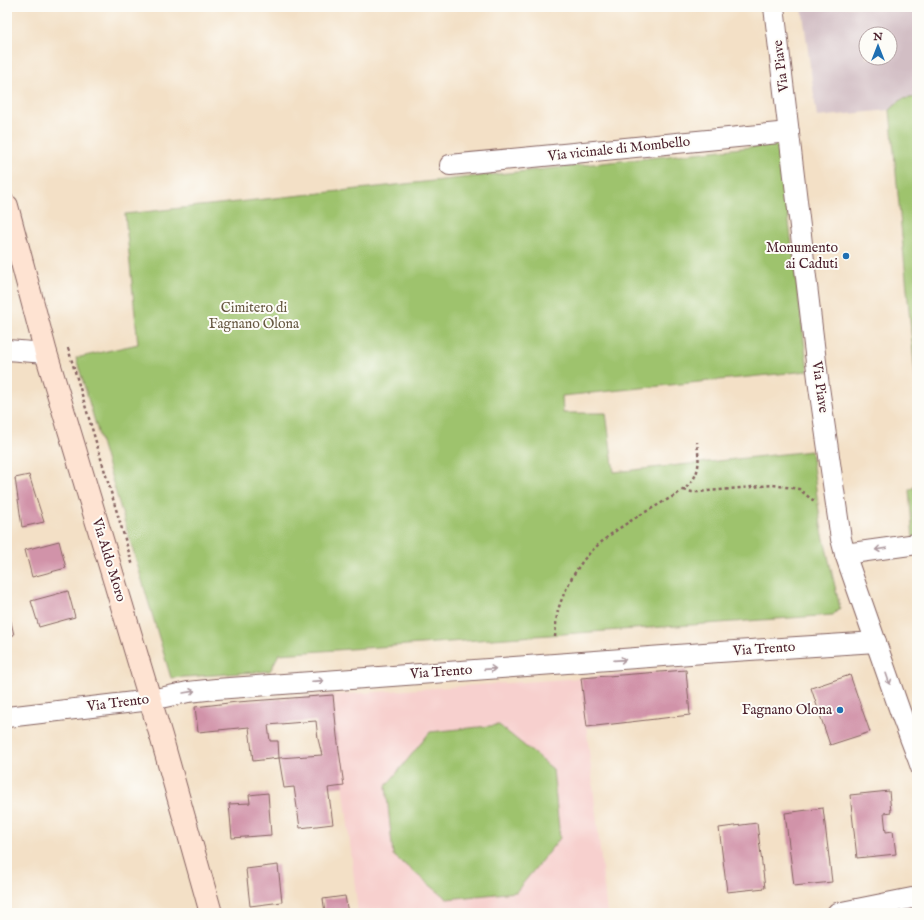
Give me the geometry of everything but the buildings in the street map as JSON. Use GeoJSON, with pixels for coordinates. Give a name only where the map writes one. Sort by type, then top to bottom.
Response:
{"type":"FeatureCollection","features":[{"type":"Feature","properties":{"kind":"main road","name":"Via Aldo Moro"},"geometry":{"type":"LineString","coordinates":[[7,206],[46,353],[151,700],[211,913]]}},
{"type":"Feature","properties":{"kind":"street","name":"Via Piave"},"geometry":{"type":"LineString","coordinates":[[774,7],[820,387],[838,520],[845,554],[917,756]]}},
{"type":"Feature","properties":{"kind":"street","name":"Via vicinale di Mombello"},"geometry":{"type":"LineString","coordinates":[[450,165],[789,132]]}},
{"type":"Feature","properties":{"kind":"street"},"geometry":{"type":"LineString","coordinates":[[7,350],[46,353]]}},
{"type":"Feature","properties":{"kind":"street"},"geometry":{"type":"LineString","coordinates":[[845,554],[917,544]]}},
{"type":"Feature","properties":{"kind":"street","name":"Via Trento"},"geometry":{"type":"LineString","coordinates":[[7,717],[151,700],[216,689],[704,653],[876,642]]}},
{"type":"Feature","properties":{"kind":"street"},"geometry":{"type":"LineString","coordinates":[[837,913],[913,895]]}},
{"type":"Feature","properties":{"kind":"lane"},"geometry":{"type":"LineString","coordinates":[[904,722],[904,735],[917,771]]}},
{"type":"Feature","properties":{"kind":"path"},"geometry":{"type":"LineString","coordinates":[[68,348],[134,570]]}},
{"type":"Feature","properties":{"kind":"path"},"geometry":{"type":"LineString","coordinates":[[555,637],[559,607],[575,572],[585,557],[599,544],[631,520],[683,489],[691,482],[699,467],[697,442]]}},
{"type":"Feature","properties":{"kind":"path"},"geometry":{"type":"LineString","coordinates":[[683,489],[698,492],[773,485],[799,489],[811,499],[818,501]]}},
{"type":"Feature","properties":{"kind":"shaded area"},"geometry":{"type":"Polygon","coordinates":[[[802,7],[917,7],[917,97],[902,99],[890,110],[817,117],[802,7]]]}},
{"type":"Feature","properties":{"kind":"shaded area"},"geometry":{"type":"Polygon","coordinates":[[[581,678],[607,913],[358,913],[333,695],[581,678]]]}},
{"type":"Feature","properties":{"kind":"green space"},"geometry":{"type":"Polygon","coordinates":[[[917,97],[917,395],[890,110],[902,99],[917,97]]]}},
{"type":"Feature","properties":{"kind":"green space","name":"Cimitero di Fagnano Olona"},"geometry":{"type":"Polygon","coordinates":[[[779,144],[808,371],[562,396],[563,413],[606,413],[614,472],[811,451],[821,526],[840,608],[833,615],[279,654],[270,671],[171,678],[76,358],[138,344],[125,214],[779,144]]]}},
{"type":"Feature","properties":{"kind":"green space"},"geometry":{"type":"Polygon","coordinates":[[[917,483],[917,540],[913,540],[909,490],[917,483]]]}},
{"type":"Feature","properties":{"kind":"green space"},"geometry":{"type":"Polygon","coordinates":[[[499,725],[553,769],[560,838],[516,892],[447,899],[393,855],[386,786],[430,732],[499,725]]]}},
{"type":"Feature","properties":{"kind":"place","name":"Monumento ai Caduti"},"geometry":{"type":"Point","coordinates":[846,256]}},
{"type":"Feature","properties":{"kind":"place","name":"Fagnano Olona"},"geometry":{"type":"Point","coordinates":[840,710]}}]}
